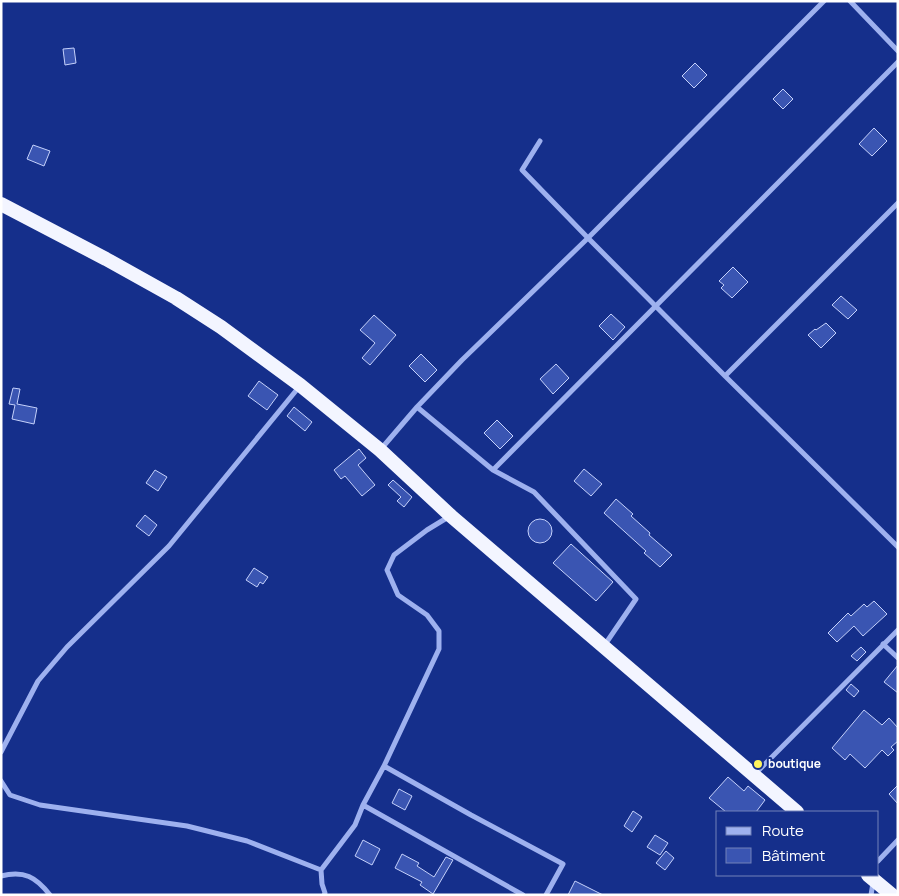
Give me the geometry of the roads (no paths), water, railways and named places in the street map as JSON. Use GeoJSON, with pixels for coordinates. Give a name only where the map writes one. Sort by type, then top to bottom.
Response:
{"type":"FeatureCollection","features":[{"type":"Feature","properties":{"kind":"highway"},"geometry":{"type":"LineString","coordinates":[[1,204],[176,298],[221,327],[300,385],[380,450],[451,516],[795,811]]}},
{"type":"Feature","properties":{"kind":"highway"},"geometry":{"type":"LineString","coordinates":[[871,877],[892,895]]}},
{"type":"Feature","properties":{"kind":"street"},"geometry":{"type":"LineString","coordinates":[[380,450],[462,360],[588,238],[824,1]]}},
{"type":"Feature","properties":{"kind":"street"},"geometry":{"type":"LineString","coordinates":[[850,1],[898,51]]}},
{"type":"Feature","properties":{"kind":"street"},"geometry":{"type":"LineString","coordinates":[[492,470],[898,62]]}},
{"type":"Feature","properties":{"kind":"street"},"geometry":{"type":"LineString","coordinates":[[540,141],[522,170],[654,306],[898,547]]}},
{"type":"Feature","properties":{"kind":"street"},"geometry":{"type":"LineString","coordinates":[[725,376],[898,203]]}},
{"type":"Feature","properties":{"kind":"street"},"geometry":{"type":"LineString","coordinates":[[1,752],[38,681],[67,647],[169,546],[300,385]]}},
{"type":"Feature","properties":{"kind":"street"},"geometry":{"type":"LineString","coordinates":[[418,407],[492,470],[534,492],[636,599],[603,646]]}},
{"type":"Feature","properties":{"kind":"street"},"geometry":{"type":"LineString","coordinates":[[326,894],[322,884],[321,870],[355,825],[363,804],[384,766],[439,649],[439,631],[427,615],[398,595],[388,570],[394,555],[451,516]]}},
{"type":"Feature","properties":{"kind":"street"},"geometry":{"type":"LineString","coordinates":[[754,775],[898,630]]}},
{"type":"Feature","properties":{"kind":"street"},"geometry":{"type":"LineString","coordinates":[[883,644],[898,658]]}},
{"type":"Feature","properties":{"kind":"street"},"geometry":{"type":"LineString","coordinates":[[384,766],[563,864],[546,895]]}},
{"type":"Feature","properties":{"kind":"street"},"geometry":{"type":"LineString","coordinates":[[1,780],[10,795],[40,805],[187,826],[247,841],[321,870]]}},
{"type":"Feature","properties":{"kind":"street"},"geometry":{"type":"LineString","coordinates":[[363,804],[523,895]]}},
{"type":"Feature","properties":{"kind":"street"},"geometry":{"type":"LineString","coordinates":[[879,860],[898,840]]}},
{"type":"Feature","properties":{"kind":"street"},"geometry":{"type":"LineString","coordinates":[[1,876],[15,873],[39,881],[50,895]]}},
{"type":"Feature","properties":{"kind":"street"},"geometry":{"type":"LineString","coordinates":[[871,877],[871,895]]}},
{"type":"Feature","properties":{"kind":"place","name":"boutique"},"geometry":{"type":"Point","coordinates":[758,764]}}]}
